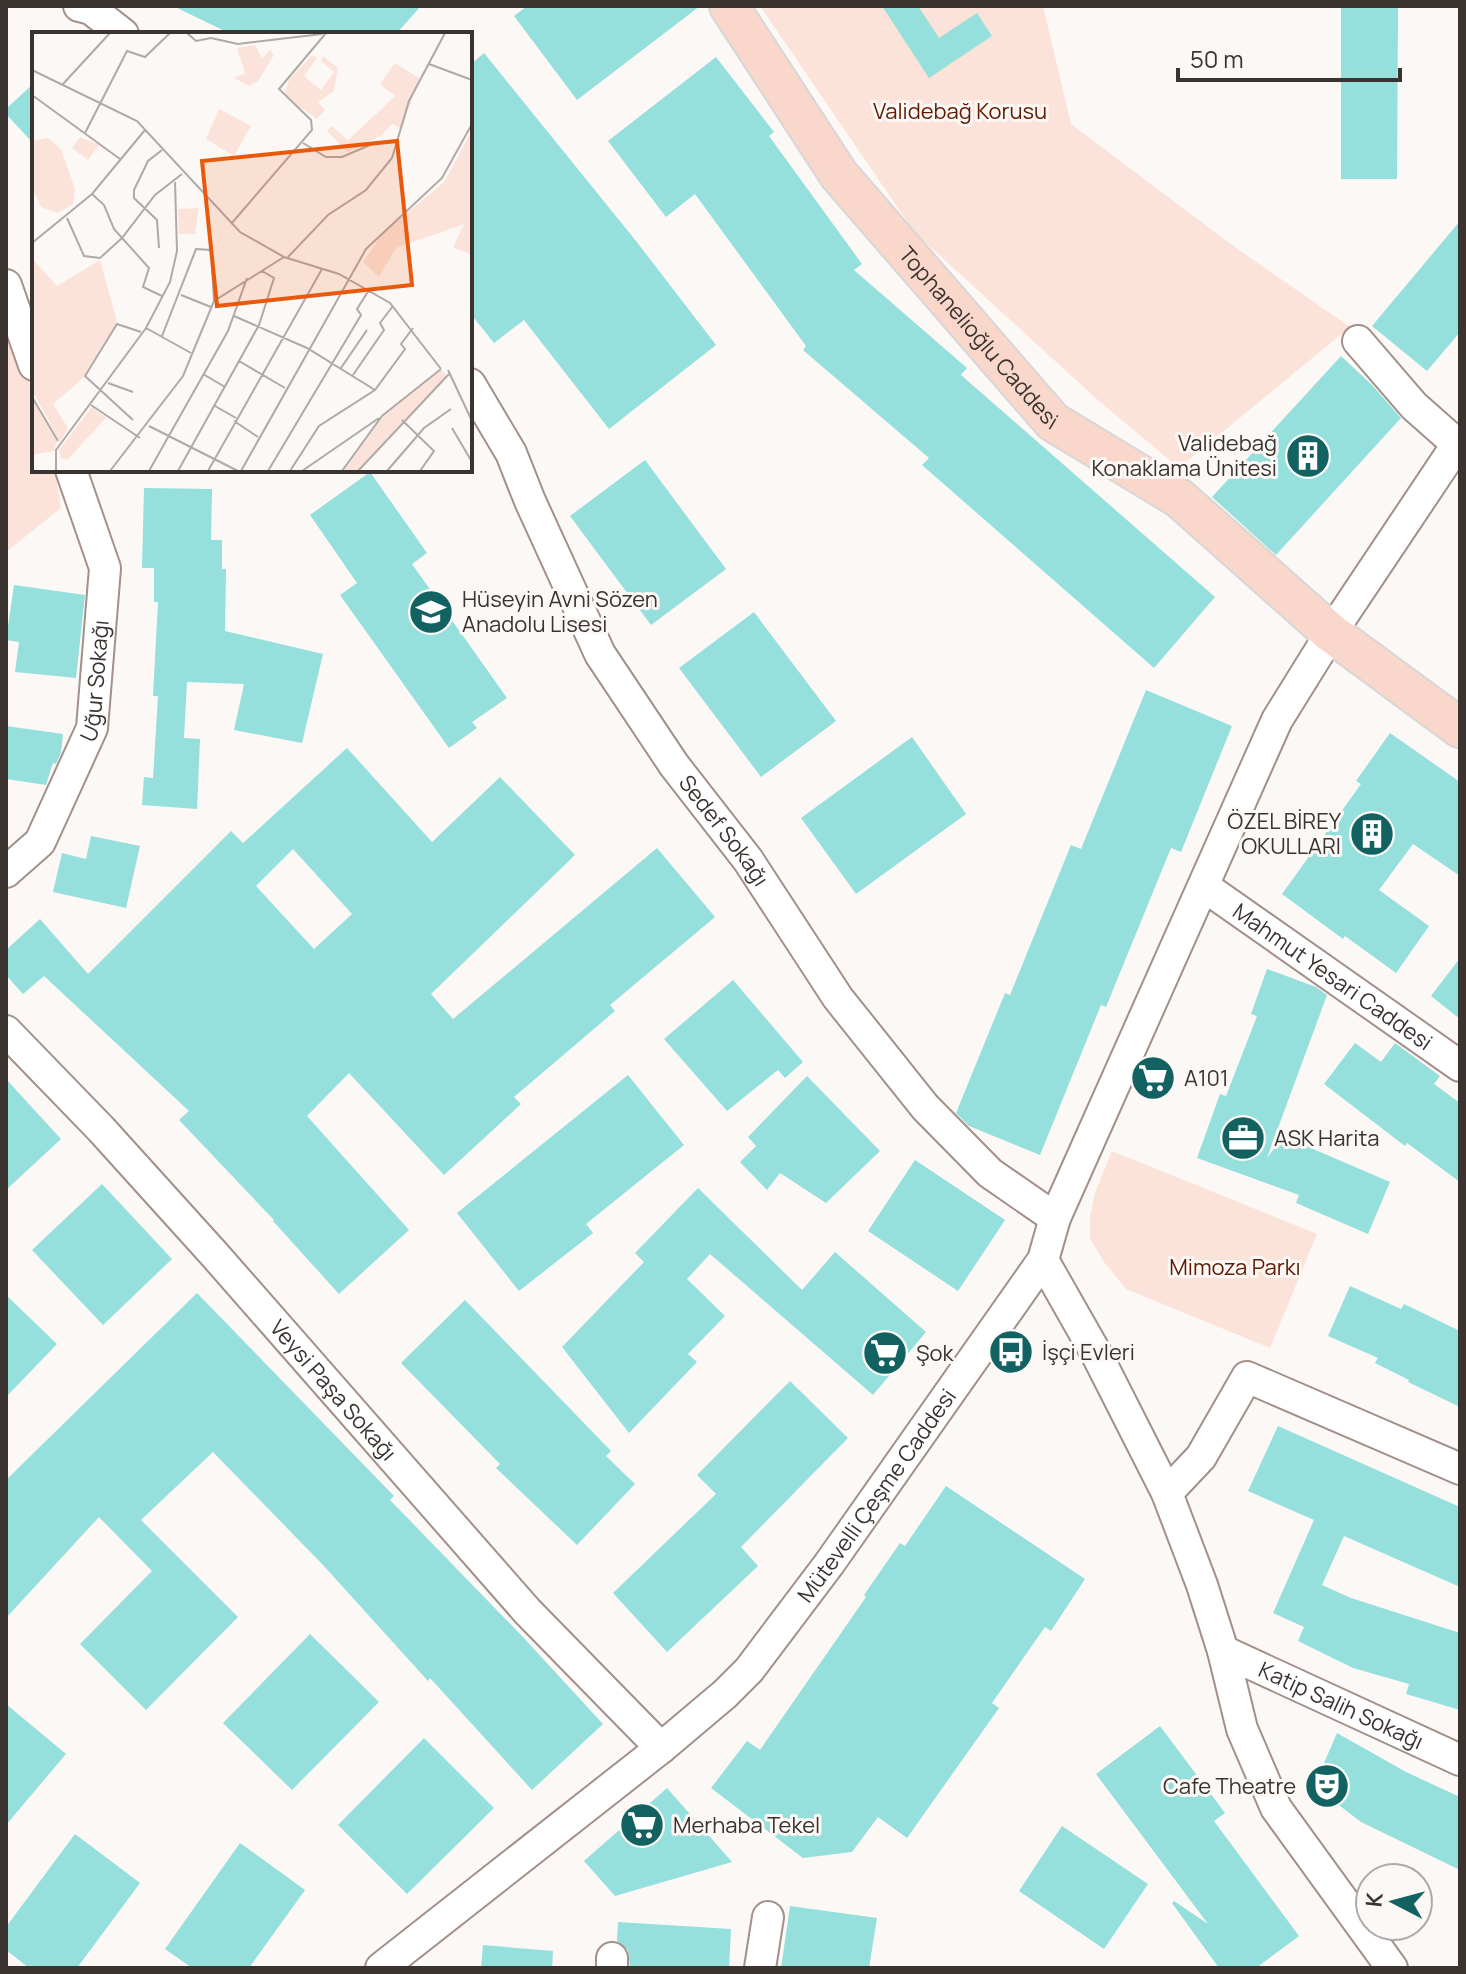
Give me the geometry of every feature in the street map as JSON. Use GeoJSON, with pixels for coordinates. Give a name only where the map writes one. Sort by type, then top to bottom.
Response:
{"type":"FeatureCollection","features":[{"type":"Feature","properties":{"kind":"main road","name":"Tophanelioğlu Caddesi"},"geometry":{"type":"LineString","coordinates":[[729,6],[839,175],[1053,422],[1179,498],[1331,633],[1460,728]]}},
{"type":"Feature","properties":{"kind":"street"},"geometry":{"type":"LineString","coordinates":[[79,6],[91,9],[120,32]]}},
{"type":"Feature","properties":{"kind":"street"},"geometry":{"type":"LineString","coordinates":[[6,285],[32,359]]}},
{"type":"Feature","properties":{"kind":"street"},"geometry":{"type":"LineString","coordinates":[[1358,341],[1414,406],[1458,442]]}},
{"type":"Feature","properties":{"kind":"street","name":"Sedef Sokağı"},"geometry":{"type":"LineString","coordinates":[[472,387],[511,453],[600,654],[674,765],[748,860],[838,998],[925,1107],[990,1173],[1055,1218]]}},
{"type":"Feature","properties":{"kind":"street","name":"Mütevelli Çeşme Caddesi"},"geometry":{"type":"LineString","coordinates":[[381,1968],[661,1748],[749,1670],[777,1636],[1043,1260],[1055,1218],[1277,720],[1458,442]]}},
{"type":"Feature","properties":{"kind":"street","name":"Uğur Sokağı"},"geometry":{"type":"LineString","coordinates":[[6,872],[40,842],[92,728],[105,568],[72,472]]}},
{"type":"Feature","properties":{"kind":"street","name":"Mahmut Yesari Caddesi"},"geometry":{"type":"LineString","coordinates":[[1205,887],[1460,1066]]}},
{"type":"Feature","properties":{"kind":"street","name":"Veysi Paşa Sokağı"},"geometry":{"type":"LineString","coordinates":[[6,1031],[194,1231],[527,1611],[661,1748]]}},
{"type":"Feature","properties":{"kind":"street"},"geometry":{"type":"LineString","coordinates":[[1043,1260],[1097,1355],[1167,1493],[1223,1651],[1242,1729],[1276,1808],[1392,1968]]}},
{"type":"Feature","properties":{"kind":"street"},"geometry":{"type":"LineString","coordinates":[[1167,1493],[1201,1457],[1247,1377],[1460,1469]]}},
{"type":"Feature","properties":{"kind":"street","name":"Katip Salih Sokağı"},"geometry":{"type":"LineString","coordinates":[[1223,1651],[1460,1760]]}},
{"type":"Feature","properties":{"kind":"street"},"geometry":{"type":"LineString","coordinates":[[760,1968],[768,1917]]}},
{"type":"Feature","properties":{"kind":"green space","name":"Validebağ Korusu"},"geometry":{"type":"Polygon","coordinates":[[[760,6],[1043,6],[1071,124],[1236,248],[1350,327],[1179,468],[1099,401],[915,233],[760,6]]]}},
{"type":"Feature","properties":{"kind":"green space"},"geometry":{"type":"Polygon","coordinates":[[[6,307],[32,365],[32,472],[55,472],[61,508],[6,552],[6,307]]]}},
{"type":"Feature","properties":{"kind":"green space","name":"Mimoza Parkı"},"geometry":{"type":"Polygon","coordinates":[[[1112,1151],[1317,1234],[1270,1348],[1126,1289],[1104,1262],[1090,1239],[1090,1217],[1095,1193],[1112,1151]]]}},
{"type":"Feature","properties":{"kind":"building"},"geometry":{"type":"Polygon","coordinates":[[[173,6],[421,6],[398,32],[227,32],[173,6]]]}},
{"type":"Feature","properties":{"kind":"building"},"geometry":{"type":"Polygon","coordinates":[[[527,6],[700,6],[577,100],[514,16],[527,6]]]}},
{"type":"Feature","properties":{"kind":"building"},"geometry":{"type":"Polygon","coordinates":[[[882,6],[918,6],[939,38],[977,13],[992,36],[929,78],[882,6]]]}},
{"type":"Feature","properties":{"kind":"building"},"geometry":{"type":"Polygon","coordinates":[[[1341,6],[1398,6],[1397,179],[1341,179],[1341,6]]]}},
{"type":"Feature","properties":{"kind":"building"},"geometry":{"type":"Polygon","coordinates":[[[484,53],[716,345],[609,429],[524,320],[494,343],[472,316],[472,63],[484,53]]]}},
{"type":"Feature","properties":{"kind":"building"},"geometry":{"type":"Polygon","coordinates":[[[716,57],[774,132],[769,136],[862,264],[854,270],[967,368],[961,375],[1215,597],[1154,668],[922,465],[929,458],[803,350],[806,346],[695,194],[666,217],[608,141],[716,57]]]}},
{"type":"Feature","properties":{"kind":"building"},"geometry":{"type":"Polygon","coordinates":[[[32,85],[32,142],[6,114],[6,109],[32,85]]]}},
{"type":"Feature","properties":{"kind":"building"},"geometry":{"type":"Polygon","coordinates":[[[1460,221],[1460,332],[1427,371],[1372,326],[1460,221]]]}},
{"type":"Feature","properties":{"kind":"building","name":"Validebağ Konaklama Ünitesi"},"geometry":{"type":"Polygon","coordinates":[[[1341,356],[1401,418],[1276,555],[1212,497],[1341,356]]]}},
{"type":"Feature","properties":{"kind":"building"},"geometry":{"type":"Polygon","coordinates":[[[645,460],[726,569],[651,625],[570,516],[645,460]]]}},
{"type":"Feature","properties":{"kind":"building"},"geometry":{"type":"Polygon","coordinates":[[[370,472],[427,553],[412,564],[507,698],[472,722],[477,728],[449,748],[340,595],[357,583],[310,515],[370,472]]]}},
{"type":"Feature","properties":{"kind":"building"},"geometry":{"type":"Polygon","coordinates":[[[144,488],[212,489],[211,540],[222,540],[222,569],[226,569],[225,631],[323,654],[302,743],[234,730],[244,684],[187,682],[184,738],[200,739],[197,809],[142,805],[144,777],[153,778],[158,696],[153,696],[158,602],[154,602],[154,568],[142,568],[144,488]]]}},
{"type":"Feature","properties":{"kind":"building"},"geometry":{"type":"Polygon","coordinates":[[[14,585],[85,595],[76,678],[15,672],[19,642],[6,640],[14,585]]]}},
{"type":"Feature","properties":{"kind":"building"},"geometry":{"type":"Polygon","coordinates":[[[754,612],[836,721],[761,777],[679,668],[754,612]]]}},
{"type":"Feature","properties":{"kind":"building"},"geometry":{"type":"Polygon","coordinates":[[[1146,690],[1232,726],[1181,852],[1171,848],[1106,1007],[1101,1005],[1040,1155],[969,1126],[956,1113],[1005,993],[1010,995],[1071,845],[1081,849],[1146,690]]]}},
{"type":"Feature","properties":{"kind":"building"},"geometry":{"type":"Polygon","coordinates":[[[6,726],[63,734],[61,753],[56,764],[53,763],[46,785],[6,779],[6,726]]]}},
{"type":"Feature","properties":{"kind":"building"},"geometry":{"type":"Polygon","coordinates":[[[1390,733],[1460,782],[1460,876],[1413,844],[1379,890],[1429,926],[1396,973],[1282,894],[1361,784],[1356,781],[1390,733]]]}},
{"type":"Feature","properties":{"kind":"building"},"geometry":{"type":"Polygon","coordinates":[[[912,737],[966,814],[856,894],[801,818],[912,737]]]}},
{"type":"Feature","properties":{"kind":"building"},"geometry":{"type":"Polygon","coordinates":[[[347,748],[432,842],[500,777],[575,855],[431,994],[453,1019],[657,848],[715,917],[610,1005],[615,1011],[514,1097],[521,1104],[444,1175],[349,1073],[307,1116],[409,1230],[339,1294],[179,1120],[189,1111],[44,976],[23,994],[6,975],[6,950],[40,919],[88,974],[231,831],[243,843],[347,748]],[[293,849],[256,886],[314,949],[352,914],[293,849]]]}},
{"type":"Feature","properties":{"kind":"building"},"geometry":{"type":"Polygon","coordinates":[[[91,836],[140,846],[126,908],[53,892],[62,853],[86,859],[91,836]]]}},
{"type":"Feature","properties":{"kind":"building"},"geometry":{"type":"Polygon","coordinates":[[[1460,958],[1460,1019],[1431,996],[1460,958]]]}},
{"type":"Feature","properties":{"kind":"building"},"geometry":{"type":"Polygon","coordinates":[[[1267,969],[1316,987],[1327,995],[1267,1158],[1283,1136],[1390,1182],[1368,1234],[1296,1203],[1299,1195],[1197,1158],[1220,1094],[1226,1096],[1257,1016],[1251,1014],[1267,969]]]}},
{"type":"Feature","properties":{"kind":"building"},"geometry":{"type":"Polygon","coordinates":[[[733,980],[803,1062],[785,1078],[778,1070],[727,1111],[664,1039],[733,980]]]}},
{"type":"Feature","properties":{"kind":"building"},"geometry":{"type":"Polygon","coordinates":[[[1355,1043],[1381,1062],[1395,1043],[1440,1076],[1434,1084],[1460,1103],[1460,1182],[1407,1143],[1405,1146],[1324,1084],[1355,1043]]]}},
{"type":"Feature","properties":{"kind":"building"},"geometry":{"type":"Polygon","coordinates":[[[628,1075],[684,1145],[586,1224],[593,1233],[519,1291],[457,1213],[628,1075]]]}},
{"type":"Feature","properties":{"kind":"building"},"geometry":{"type":"Polygon","coordinates":[[[807,1076],[880,1151],[826,1203],[780,1173],[767,1190],[740,1162],[756,1146],[748,1137],[807,1076]]]}},
{"type":"Feature","properties":{"kind":"building"},"geometry":{"type":"Polygon","coordinates":[[[6,1079],[61,1139],[6,1190],[6,1079]]]}},
{"type":"Feature","properties":{"kind":"building"},"geometry":{"type":"Polygon","coordinates":[[[915,1160],[1005,1220],[958,1291],[868,1231],[915,1160]]]}},
{"type":"Feature","properties":{"kind":"building"},"geometry":{"type":"Polygon","coordinates":[[[102,1184],[172,1259],[103,1325],[32,1250],[102,1184]]]}},
{"type":"Feature","properties":{"kind":"building"},"geometry":{"type":"Polygon","coordinates":[[[698,1188],[802,1290],[835,1252],[926,1332],[873,1395],[710,1254],[687,1279],[725,1316],[688,1354],[697,1362],[629,1433],[562,1347],[644,1262],[635,1253],[698,1188]]]}},
{"type":"Feature","properties":{"kind":"building"},"geometry":{"type":"Polygon","coordinates":[[[1350,1286],[1401,1309],[1404,1304],[1460,1331],[1460,1407],[1375,1363],[1378,1358],[1328,1336],[1350,1286]]]}},
{"type":"Feature","properties":{"kind":"building"},"geometry":{"type":"Polygon","coordinates":[[[197,1293],[394,1496],[390,1500],[603,1724],[532,1790],[430,1678],[428,1681],[323,1565],[213,1452],[141,1520],[238,1617],[146,1710],[80,1644],[152,1571],[99,1517],[6,1618],[6,1480],[197,1293]]]}},
{"type":"Feature","properties":{"kind":"building"},"geometry":{"type":"Polygon","coordinates":[[[6,1295],[57,1344],[6,1397],[6,1295]]]}},
{"type":"Feature","properties":{"kind":"building"},"geometry":{"type":"Polygon","coordinates":[[[465,1300],[611,1451],[606,1456],[635,1484],[577,1545],[496,1468],[500,1464],[401,1363],[465,1300]]]}},
{"type":"Feature","properties":{"kind":"building"},"geometry":{"type":"Polygon","coordinates":[[[790,1381],[848,1438],[741,1547],[758,1566],[667,1652],[613,1593],[716,1494],[697,1475],[790,1381]]]}},
{"type":"Feature","properties":{"kind":"building"},"geometry":{"type":"Polygon","coordinates":[[[1278,1426],[1460,1507],[1460,1587],[1344,1536],[1322,1585],[1351,1598],[1460,1633],[1460,1710],[1406,1694],[1409,1684],[1353,1668],[1298,1641],[1304,1627],[1273,1613],[1314,1520],[1248,1491],[1278,1426]]]}},
{"type":"Feature","properties":{"kind":"building"},"geometry":{"type":"Polygon","coordinates":[[[946,1486],[1085,1579],[1051,1631],[1045,1627],[992,1703],[999,1708],[907,1838],[878,1817],[852,1852],[803,1858],[711,1788],[747,1741],[760,1750],[900,1543],[905,1546],[946,1486]]]}},
{"type":"Feature","properties":{"kind":"building"},"geometry":{"type":"Polygon","coordinates":[[[310,1634],[379,1702],[292,1790],[223,1723],[310,1634]]]}},
{"type":"Feature","properties":{"kind":"building"},"geometry":{"type":"Polygon","coordinates":[[[6,1704],[66,1754],[6,1825],[6,1704]]]}},
{"type":"Feature","properties":{"kind":"building"},"geometry":{"type":"Polygon","coordinates":[[[1160,1726],[1225,1813],[1214,1821],[1299,1936],[1256,1968],[1219,1968],[1172,1903],[1174,1901],[1208,1924],[1096,1774],[1160,1726]]]}},
{"type":"Feature","properties":{"kind":"building"},"geometry":{"type":"Polygon","coordinates":[[[1337,1733],[1406,1772],[1460,1797],[1460,1870],[1361,1822],[1314,1786],[1337,1733]]]}},
{"type":"Feature","properties":{"kind":"building"},"geometry":{"type":"Polygon","coordinates":[[[424,1738],[494,1808],[407,1894],[338,1825],[424,1738]]]}},
{"type":"Feature","properties":{"kind":"building"},"geometry":{"type":"Polygon","coordinates":[[[667,1788],[732,1862],[615,1896],[584,1861],[667,1788]]]}},
{"type":"Feature","properties":{"kind":"building"},"geometry":{"type":"Polygon","coordinates":[[[1062,1826],[1148,1884],[1104,1949],[1019,1891],[1062,1826]]]}},
{"type":"Feature","properties":{"kind":"building"},"geometry":{"type":"Polygon","coordinates":[[[75,1834],[140,1883],[77,1968],[29,1968],[6,1950],[6,1927],[75,1834]]]}},
{"type":"Feature","properties":{"kind":"building"},"geometry":{"type":"Polygon","coordinates":[[[240,1843],[305,1890],[249,1968],[192,1968],[165,1949],[240,1843]]]}},
{"type":"Feature","properties":{"kind":"building"},"geometry":{"type":"Polygon","coordinates":[[[790,1906],[877,1918],[869,1968],[781,1968],[790,1906]]]}},
{"type":"Feature","properties":{"kind":"building"},"geometry":{"type":"Polygon","coordinates":[[[618,1922],[731,1929],[729,1968],[630,1968],[628,1950],[617,1941],[618,1922]]]}},
{"type":"Feature","properties":{"kind":"building"},"geometry":{"type":"Polygon","coordinates":[[[483,1945],[553,1951],[552,1968],[481,1968],[483,1945]]]}},
{"type":"Feature","properties":{"kind":"place","name":"Validebağ Konaklama Ünitesi"},"geometry":{"type":"Point","coordinates":[1308,456]}},
{"type":"Feature","properties":{"kind":"place","name":"Hüseyin Avni Sözen Anadolu Lisesi"},"geometry":{"type":"Point","coordinates":[431,612]}},
{"type":"Feature","properties":{"kind":"place","name":"ÖZEL BİREY OKULLARI"},"geometry":{"type":"Point","coordinates":[1372,834]}},
{"type":"Feature","properties":{"kind":"place","name":"A101"},"geometry":{"type":"Point","coordinates":[1153,1078]}},
{"type":"Feature","properties":{"kind":"place","name":"ASK Harita"},"geometry":{"type":"Point","coordinates":[1243,1138]}},
{"type":"Feature","properties":{"kind":"place","name":"İşçi Evleri"},"geometry":{"type":"Point","coordinates":[1011,1352]}},
{"type":"Feature","properties":{"kind":"place","name":"Şok"},"geometry":{"type":"Point","coordinates":[885,1353]}},
{"type":"Feature","properties":{"kind":"place","name":"Cafe Theatre"},"geometry":{"type":"Point","coordinates":[1327,1786]}},
{"type":"Feature","properties":{"kind":"place","name":"Merhaba Tekel"},"geometry":{"type":"Point","coordinates":[642,1825]}}]}
